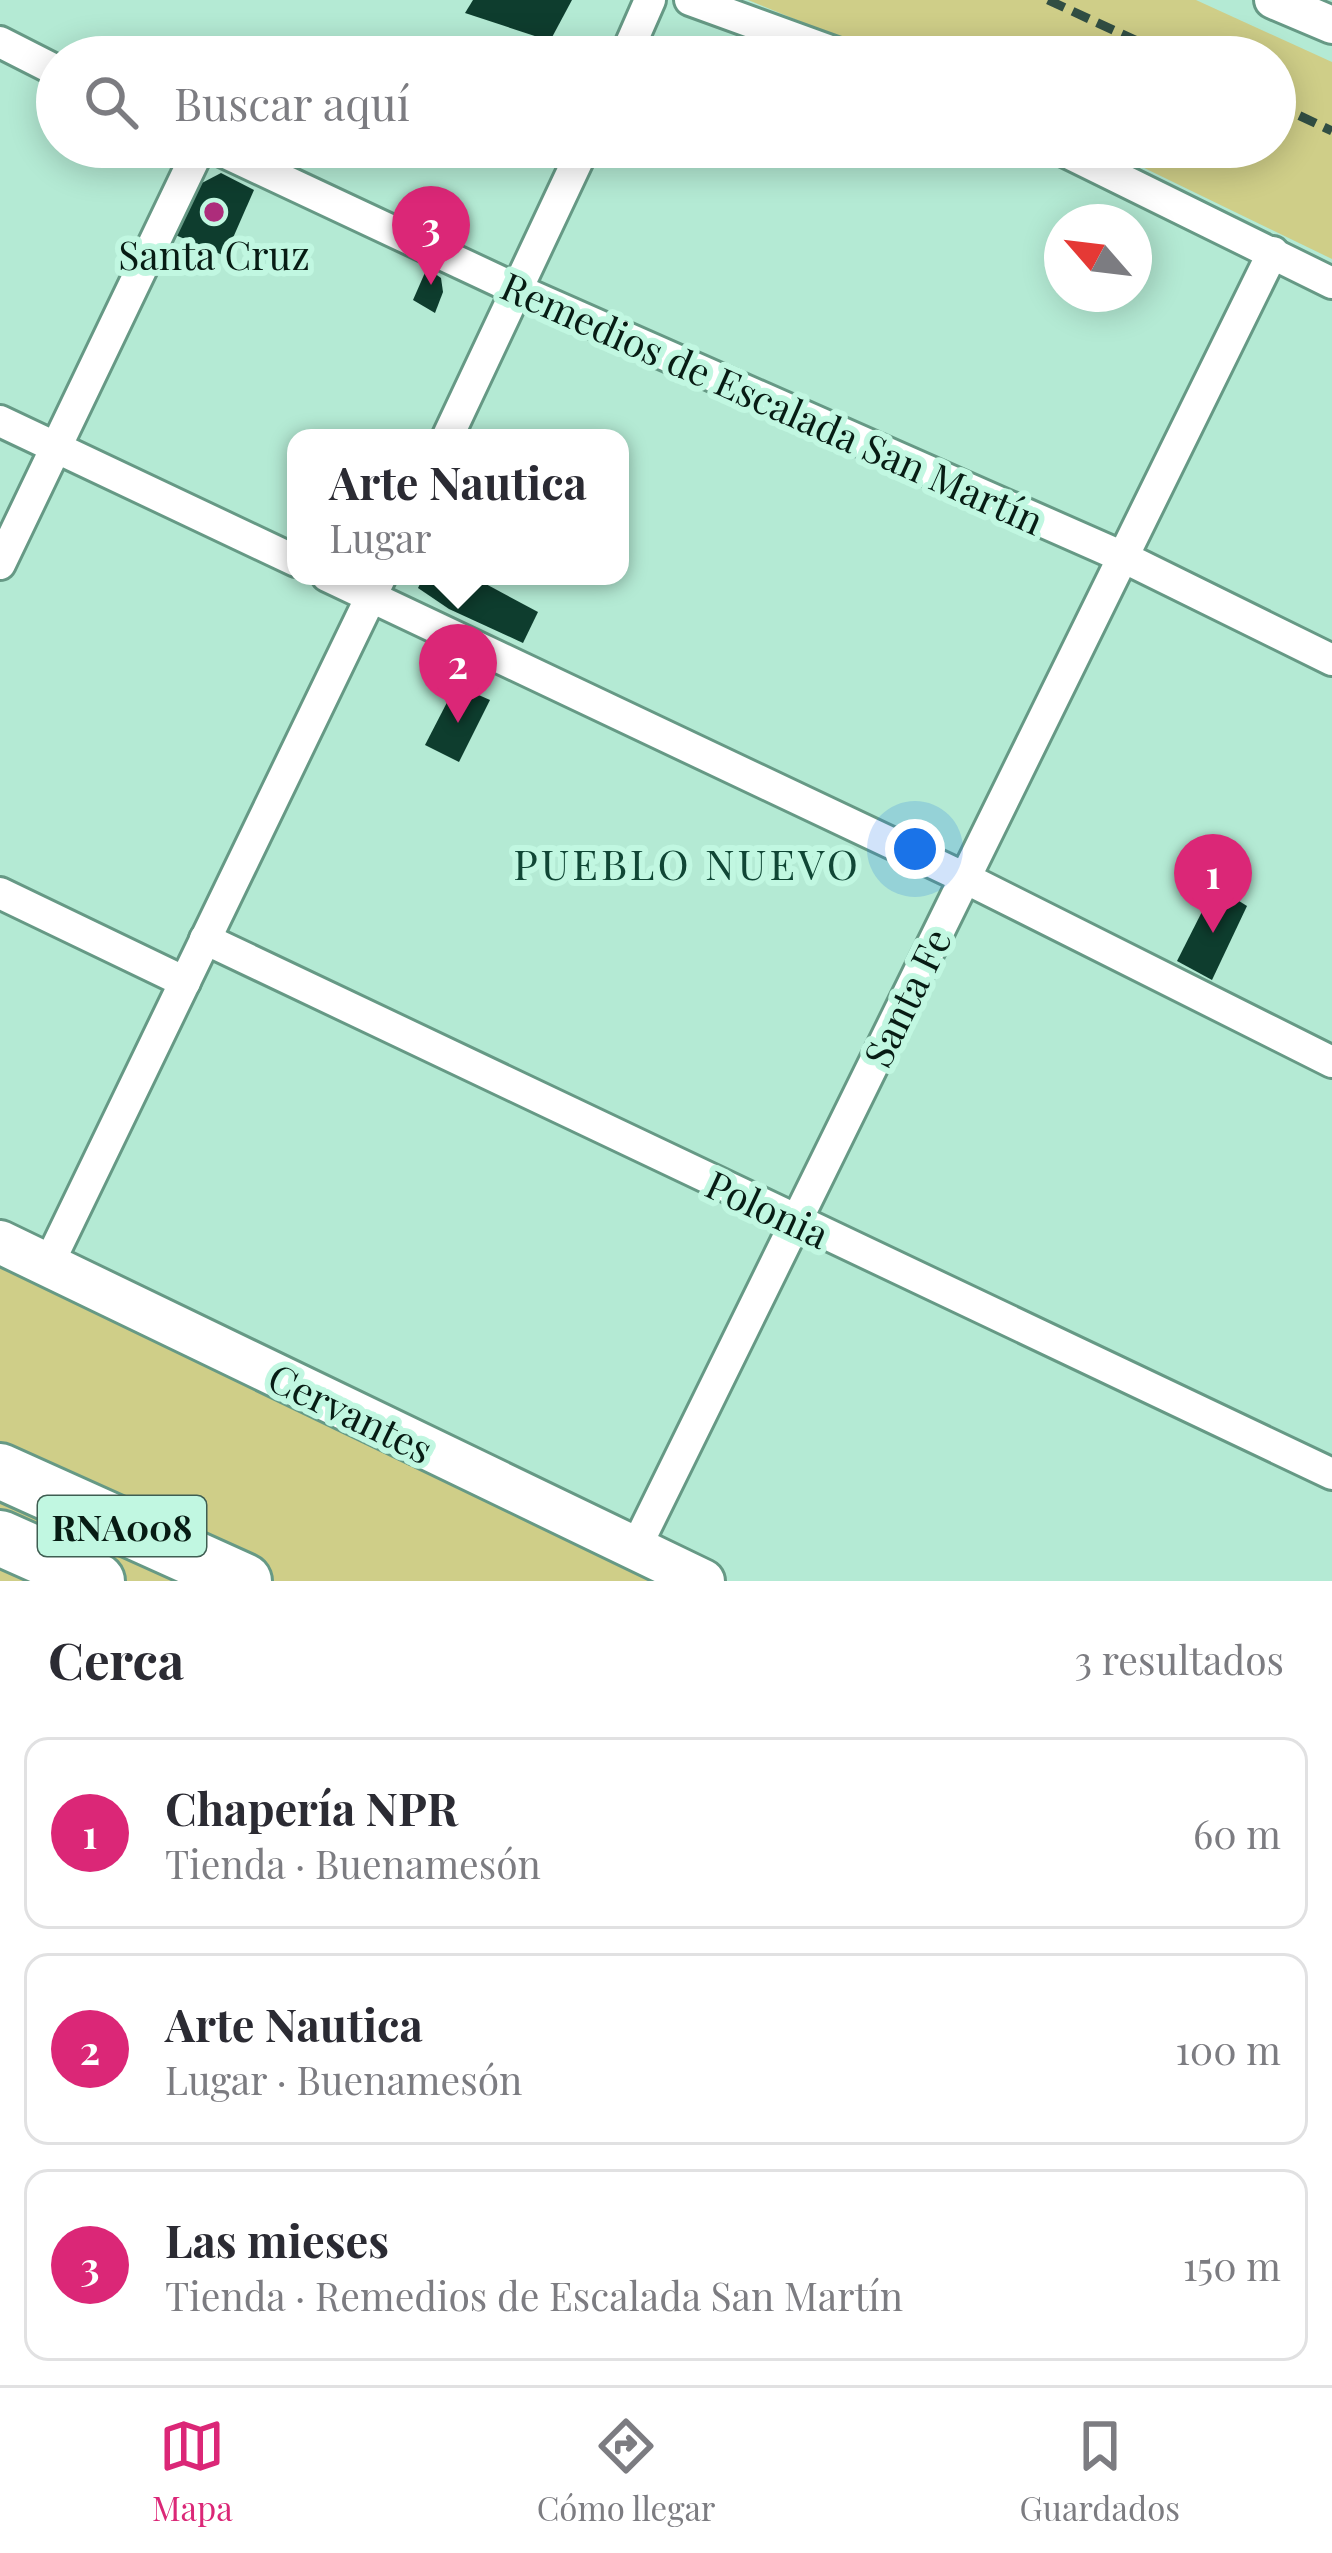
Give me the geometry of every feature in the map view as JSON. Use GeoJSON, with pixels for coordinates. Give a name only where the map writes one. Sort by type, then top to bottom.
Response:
{"type":"FeatureCollection","features":[{"type":"Feature","properties":{"kind":"highway","name":"RNA008"},"geometry":{"type":"LineString","coordinates":[[0,1471],[244,1581]]}},
{"type":"Feature","properties":{"kind":"highway","name":"RNA008"},"geometry":{"type":"LineString","coordinates":[[0,1538],[97,1581]]}},
{"type":"Feature","properties":{"kind":"main road","name":"Cervantes"},"geometry":{"type":"LineString","coordinates":[[0,1242],[703,1581]]}},
{"type":"Feature","properties":{"kind":"street"},"geometry":{"type":"LineString","coordinates":[[634,36],[650,0]]}},
{"type":"Feature","properties":{"kind":"street"},"geometry":{"type":"LineString","coordinates":[[690,0],[789,36]]}},
{"type":"Feature","properties":{"kind":"street"},"geometry":{"type":"LineString","coordinates":[[1273,0],[1332,25]]}},
{"type":"Feature","properties":{"kind":"street"},"geometry":{"type":"LineString","coordinates":[[0,42],[36,60]]}},
{"type":"Feature","properties":{"kind":"street"},"geometry":{"type":"LineString","coordinates":[[0,564],[190,168]]}},
{"type":"Feature","properties":{"kind":"street","name":"Remedios de Escalada San Martín"},"geometry":{"type":"LineString","coordinates":[[258,168],[518,290],[1123,557],[1332,660]]}},
{"type":"Feature","properties":{"kind":"street"},"geometry":{"type":"LineString","coordinates":[[451,429],[574,168]]}},
{"type":"Feature","properties":{"kind":"street"},"geometry":{"type":"LineString","coordinates":[[1099,168],[1332,283]]}},
{"type":"Feature","properties":{"kind":"street","name":"Santa Fe"},"geometry":{"type":"LineString","coordinates":[[635,1549],[1273,252]]}},
{"type":"Feature","properties":{"kind":"street"},"geometry":{"type":"LineString","coordinates":[[0,421],[287,557]]}},
{"type":"Feature","properties":{"kind":"street"},"geometry":{"type":"LineString","coordinates":[[48,1265],[376,586],[1332,1062]]}},
{"type":"Feature","properties":{"kind":"street"},"geometry":{"type":"LineString","coordinates":[[0,893],[185,982]]}},
{"type":"Feature","properties":{"kind":"street","name":"Polonia"},"geometry":{"type":"LineString","coordinates":[[205,939],[1332,1474]]}},
{"type":"Feature","properties":{"kind":"shaded area"},"geometry":{"type":"Polygon","coordinates":[[[748,0],[1196,0],[1275,36],[836,36],[748,0]]]}},
{"type":"Feature","properties":{"kind":"shaded area"},"geometry":{"type":"Polygon","coordinates":[[[1296,46],[1332,62],[1332,259],[1144,168],[1296,168],[1296,46]]]}},
{"type":"Feature","properties":{"kind":"shaded area"},"geometry":{"type":"Polygon","coordinates":[[[0,1242],[703,1581],[0,1581],[0,1242]]]}},
{"type":"Feature","properties":{"kind":"building"},"geometry":{"type":"Polygon","coordinates":[[[473,0],[572,0],[553,36],[535,36],[465,13],[473,0]]]}},
{"type":"Feature","properties":{"kind":"building","name":"Santa Cruz"},"geometry":{"type":"Polygon","coordinates":[[[221,173],[254,190],[225,256],[173,234],[198,185],[221,173]]]}},
{"type":"Feature","properties":{"kind":"building"},"geometry":{"type":"Polygon","coordinates":[[[427,268],[441,278],[443,292],[435,313],[413,300],[427,268]]]}},
{"type":"Feature","properties":{"kind":"building"},"geometry":{"type":"Polygon","coordinates":[[[488,585],[538,612],[523,643],[449,609],[418,588],[488,585]]]}},
{"type":"Feature","properties":{"kind":"building"},"geometry":{"type":"Polygon","coordinates":[[[456,685],[490,700],[459,762],[425,745],[456,685]]]}},
{"type":"Feature","properties":{"kind":"building"},"geometry":{"type":"Polygon","coordinates":[[[1215,886],[1247,906],[1212,980],[1177,961],[1215,886]]]}},
{"type":"Feature","properties":{"kind":"railway"},"geometry":{"type":"LineString","coordinates":[[1048,0],[1126,36]]}},
{"type":"Feature","properties":{"kind":"railway"},"geometry":{"type":"LineString","coordinates":[[1296,114],[1332,131]]}},
{"type":"Feature","properties":{"kind":"place","name":"Santa Cruz"},"geometry":{"type":"Point","coordinates":[214,212]}},
{"type":"Feature","properties":{"kind":"place","name":"Las mieses"},"geometry":{"type":"Point","coordinates":[431,285]}},
{"type":"Feature","properties":{"kind":"place","name":"Arte Nautica"},"geometry":{"type":"Point","coordinates":[458,723]}},
{"type":"Feature","properties":{"kind":"place","name":"Chapería NPR"},"geometry":{"type":"Point","coordinates":[1213,933]}},
{"type":"Feature","properties":{"kind":"district","name":"PUEBLO NUEVO"},"geometry":{"type":"Point","coordinates":[687,863]}}]}
